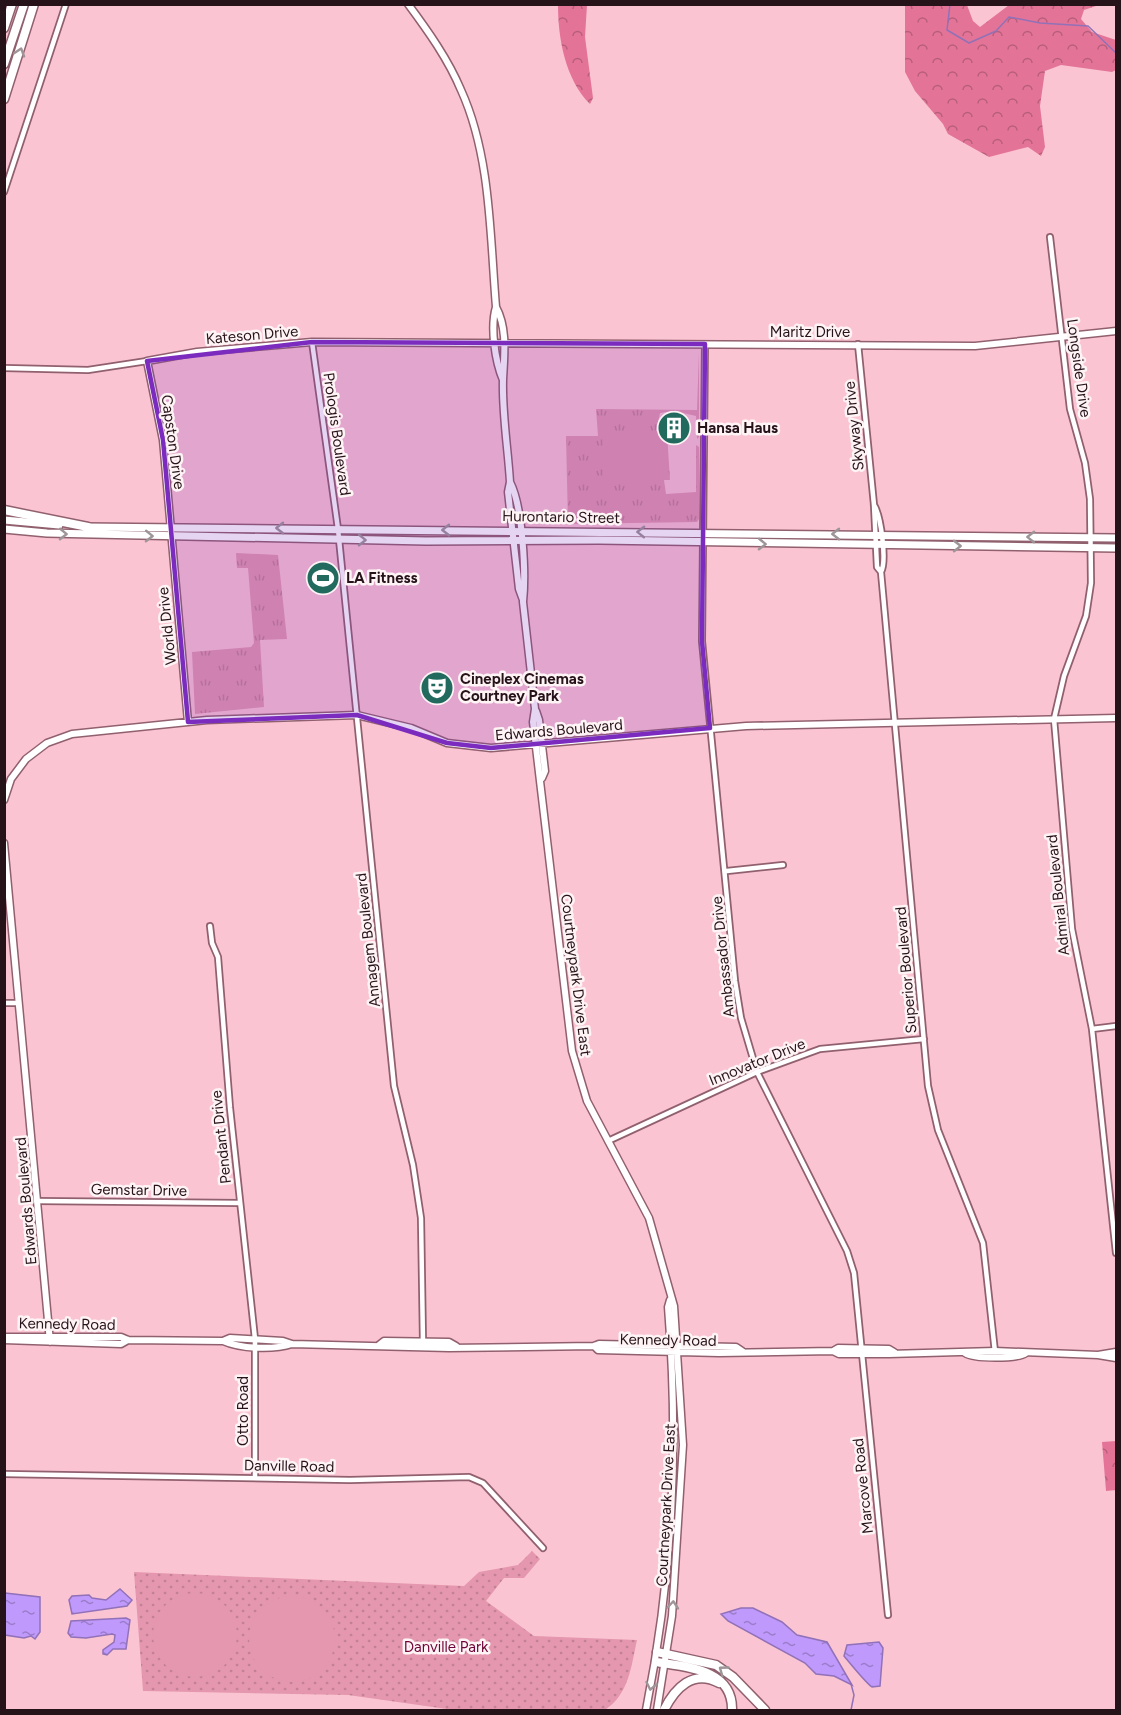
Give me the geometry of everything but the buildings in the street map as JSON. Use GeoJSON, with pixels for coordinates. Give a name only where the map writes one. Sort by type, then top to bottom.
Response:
{"type":"FeatureCollection","features":[{"type":"Feature","properties":{"kind":"highway"},"geometry":{"type":"LineString","coordinates":[[4,28],[12,4]]}},
{"type":"Feature","properties":{"kind":"highway"},"geometry":{"type":"LineString","coordinates":[[4,63],[24,4]]}},
{"type":"Feature","properties":{"kind":"highway"},"geometry":{"type":"LineString","coordinates":[[4,99],[34,4]]}},
{"type":"Feature","properties":{"kind":"highway"},"geometry":{"type":"LineString","coordinates":[[4,510],[88,527]]}},
{"type":"Feature","properties":{"kind":"highway"},"geometry":{"type":"LineString","coordinates":[[657,1652],[716,1665],[765,1710]]}},
{"type":"Feature","properties":{"kind":"highway"},"geometry":{"type":"LineString","coordinates":[[660,1663],[711,1674],[724,1684],[731,1697],[732,1710]]}},
{"type":"Feature","properties":{"kind":"highway"},"geometry":{"type":"LineString","coordinates":[[664,1710],[681,1686],[698,1678],[720,1684],[731,1697]]}},
{"type":"Feature","properties":{"kind":"main road"},"geometry":{"type":"LineString","coordinates":[[408,4],[444,56],[462,91],[474,127],[486,191],[496,307],[493,316],[498,370],[503,380]]}},
{"type":"Feature","properties":{"kind":"main road"},"geometry":{"type":"LineString","coordinates":[[496,307],[501,315],[504,343],[503,380]]}},
{"type":"Feature","properties":{"kind":"main road","name":"Maritz Drive"},"geometry":{"type":"LineString","coordinates":[[504,343],[975,346],[1116,331]]}},
{"type":"Feature","properties":{"kind":"main road","name":"Kateson Drive"},"geometry":{"type":"LineString","coordinates":[[147,361],[197,352],[312,342],[504,343]]}},
{"type":"Feature","properties":{"kind":"main road","name":"Capston Drive"},"geometry":{"type":"LineString","coordinates":[[147,361],[163,440],[171,528]]}},
{"type":"Feature","properties":{"kind":"main road","name":"Courtneypark Drive East"},"geometry":{"type":"LineString","coordinates":[[503,380],[510,482],[515,492],[519,589],[523,600],[535,710],[533,722],[539,743],[568,1034],[587,1101],[649,1218],[663,1260],[670,1300],[674,1306],[675,1444],[670,1549],[657,1652],[660,1663],[657,1710]]}},
{"type":"Feature","properties":{"kind":"main road","name":"Hurontario Street"},"geometry":{"type":"LineString","coordinates":[[4,520],[88,527],[1116,538]]}},
{"type":"Feature","properties":{"kind":"main road","name":"World Drive"},"geometry":{"type":"LineString","coordinates":[[171,528],[188,722]]}},
{"type":"Feature","properties":{"kind":"main road","name":"Hurontario Street"},"geometry":{"type":"LineString","coordinates":[[4,529],[47,533],[339,539],[1116,548]]}},
{"type":"Feature","properties":{"kind":"main road","name":"Edwards Boulevard"},"geometry":{"type":"LineString","coordinates":[[4,800],[11,779],[26,759],[47,743],[72,734],[188,722],[260,717],[357,715],[411,728],[447,743],[491,748],[711,728],[1116,718]]}},
{"type":"Feature","properties":{"kind":"main road","name":"Edwards Boulevard"},"geometry":{"type":"LineString","coordinates":[[4,843],[50,1339]]}},
{"type":"Feature","properties":{"kind":"main road","name":"Kennedy Road"},"geometry":{"type":"LineString","coordinates":[[4,1338],[121,1337],[128,1340],[223,1341],[230,1338],[283,1347],[292,1344],[594,1347],[599,1344],[674,1349],[736,1347],[742,1351],[833,1351],[839,1354],[862,1351],[965,1353],[971,1350],[995,1354],[1098,1355],[1116,1358]]}},
{"type":"Feature","properties":{"kind":"main road","name":"Courtneypark Drive East"},"geometry":{"type":"LineString","coordinates":[[646,1710],[660,1663],[666,1654],[678,1550],[683,1445],[674,1349]]}},
{"type":"Feature","properties":{"kind":"main road","name":"Kennedy Road"},"geometry":{"type":"LineString","coordinates":[[1098,1355],[1116,1352]]}},
{"type":"Feature","properties":{"kind":"street"},"geometry":{"type":"LineString","coordinates":[[4,192],[66,4]]}},
{"type":"Feature","properties":{"kind":"street","name":"Longside Drive"},"geometry":{"type":"LineString","coordinates":[[1050,237],[1070,410],[1085,463],[1090,538]]}},
{"type":"Feature","properties":{"kind":"street","name":"Prologis Boulevard"},"geometry":{"type":"LineString","coordinates":[[312,342],[339,529]]}},
{"type":"Feature","properties":{"kind":"street","name":"Ambassador Drive"},"geometry":{"type":"LineString","coordinates":[[705,344],[702,641],[727,871],[736,988],[741,1018],[757,1072],[847,1251],[854,1273],[862,1351]]}},
{"type":"Feature","properties":{"kind":"street","name":"Skyway Drive"},"geometry":{"type":"LineString","coordinates":[[858,344],[874,505],[878,511],[879,545]]}},
{"type":"Feature","properties":{"kind":"street","name":"Kateson Drive"},"geometry":{"type":"LineString","coordinates":[[4,368],[99,369],[147,361]]}},
{"type":"Feature","properties":{"kind":"street","name":"Annagem Boulevard"},"geometry":{"type":"LineString","coordinates":[[339,529],[394,1086],[413,1165],[421,1213],[423,1345]]}},
{"type":"Feature","properties":{"kind":"street","name":"Admiral Boulevard"},"geometry":{"type":"LineString","coordinates":[[1090,538],[1091,583],[1086,616],[1064,676],[1054,719],[1072,929],[1092,1029],[1116,1253]]}},
{"type":"Feature","properties":{"kind":"street","name":"Superior Boulevard"},"geometry":{"type":"LineString","coordinates":[[879,545],[877,567],[881,572],[887,655],[896,723],[928,1086],[936,1121],[983,1243],[995,1354]]}},
{"type":"Feature","properties":{"kind":"street"},"geometry":{"type":"LineString","coordinates":[[727,871],[783,865]]}},
{"type":"Feature","properties":{"kind":"street","name":"Pendant Drive"},"geometry":{"type":"LineString","coordinates":[[210,926],[220,975],[255,1343]]}},
{"type":"Feature","properties":{"kind":"street"},"geometry":{"type":"LineString","coordinates":[[4,1003],[18,1003]]}},
{"type":"Feature","properties":{"kind":"street"},"geometry":{"type":"LineString","coordinates":[[1092,1029],[1116,1026]]}},
{"type":"Feature","properties":{"kind":"street","name":"Innovator Drive"},"geometry":{"type":"LineString","coordinates":[[608,1141],[757,1072],[820,1049],[924,1039]]}},
{"type":"Feature","properties":{"kind":"street","name":"Gemstar Drive"},"geometry":{"type":"LineString","coordinates":[[37,1201],[240,1203]]}},
{"type":"Feature","properties":{"kind":"street","name":"Otto Road"},"geometry":{"type":"LineString","coordinates":[[255,1343],[255,1477]]}},
{"type":"Feature","properties":{"kind":"street","name":"Marcove Road"},"geometry":{"type":"LineString","coordinates":[[862,1351],[888,1615]]}},
{"type":"Feature","properties":{"kind":"street","name":"Danville Road"},"geometry":{"type":"LineString","coordinates":[[4,1474],[350,1480],[469,1477],[483,1483],[543,1548]]}},
{"type":"Feature","properties":{"kind":"highlighted area"},"geometry":{"type":"Polygon","coordinates":[[[312,342],[705,344],[702,641],[710,728],[491,748],[447,743],[357,715],[188,722],[163,440],[147,361],[312,342]]]}},
{"type":"Feature","properties":{"kind":"green space"},"geometry":{"type":"Polygon","coordinates":[[[558,5],[587,5],[585,37],[593,98],[590,104],[574,83],[569,70],[559,31],[558,5]]]}},
{"type":"Feature","properties":{"kind":"green space"},"geometry":{"type":"Polygon","coordinates":[[[905,5],[967,5],[973,21],[980,27],[1009,5],[1099,5],[1084,10],[1081,19],[1092,32],[1116,40],[1116,70],[1112,72],[1061,65],[1045,71],[1040,106],[1045,147],[1041,156],[1028,147],[989,157],[948,134],[943,124],[915,91],[905,72],[905,5]]]}},
{"type":"Feature","properties":{"kind":"green space"},"geometry":{"type":"Polygon","coordinates":[[[699,352],[699,437],[697,439],[696,416],[674,411],[660,413],[656,431],[667,433],[670,480],[664,480],[666,494],[696,492],[696,445],[699,447],[699,519],[697,522],[568,524],[566,436],[598,436],[596,409],[697,410],[699,352]]]}},
{"type":"Feature","properties":{"kind":"green space"},"geometry":{"type":"Polygon","coordinates":[[[603,438],[663,438],[663,478],[603,478],[603,438]]]}},
{"type":"Feature","properties":{"kind":"green space"},"geometry":{"type":"Polygon","coordinates":[[[236,553],[278,555],[287,639],[260,640],[264,707],[195,714],[192,652],[251,647],[254,643],[248,568],[237,568],[236,553]]]}},
{"type":"Feature","properties":{"kind":"green space"},"geometry":{"type":"Polygon","coordinates":[[[1116,1441],[1116,1490],[1106,1491],[1102,1442],[1116,1441]]]}},
{"type":"Feature","properties":{"kind":"green space","name":"Danville Park"},"geometry":{"type":"Polygon","coordinates":[[[532,1551],[540,1559],[524,1578],[504,1578],[486,1601],[534,1636],[637,1640],[631,1670],[624,1688],[613,1704],[605,1710],[454,1710],[348,1695],[143,1691],[134,1572],[464,1586],[479,1572],[518,1565],[532,1551]]]}},
{"type":"Feature","properties":{"kind":"green space"},"geometry":{"type":"Polygon","coordinates":[[[195,1593],[211,1596],[225,1605],[234,1619],[237,1635],[234,1651],[225,1665],[211,1674],[195,1677],[179,1674],[165,1665],[156,1651],[153,1635],[156,1619],[165,1605],[179,1596],[195,1593]]]}},
{"type":"Feature","properties":{"kind":"green space"},"geometry":{"type":"Polygon","coordinates":[[[292,1596],[316,1603],[328,1615],[335,1639],[328,1663],[316,1675],[292,1682],[268,1675],[256,1663],[249,1639],[256,1615],[268,1603],[292,1596]]]}},
{"type":"Feature","properties":{"kind":"water"},"geometry":{"type":"Polygon","coordinates":[[[120,1589],[132,1600],[127,1606],[72,1614],[69,1600],[72,1596],[89,1595],[92,1598],[106,1600],[120,1589]]]}},
{"type":"Feature","properties":{"kind":"water"},"geometry":{"type":"Polygon","coordinates":[[[5,1593],[40,1597],[40,1632],[35,1639],[31,1636],[24,1638],[5,1635],[5,1593]]]}},
{"type":"Feature","properties":{"kind":"water"},"geometry":{"type":"Polygon","coordinates":[[[741,1608],[753,1608],[782,1622],[797,1635],[827,1642],[852,1685],[834,1676],[816,1674],[805,1663],[728,1621],[721,1614],[741,1608]]]}},
{"type":"Feature","properties":{"kind":"water"},"geometry":{"type":"Polygon","coordinates":[[[126,1618],[130,1620],[126,1649],[113,1649],[107,1655],[103,1654],[103,1650],[114,1642],[115,1635],[86,1638],[71,1637],[68,1633],[71,1621],[126,1618]]]}},
{"type":"Feature","properties":{"kind":"water"},"geometry":{"type":"Polygon","coordinates":[[[879,1642],[883,1648],[880,1686],[872,1687],[844,1656],[847,1645],[879,1642]]]}},
{"type":"Feature","properties":{"kind":"waterway"},"geometry":{"type":"LineString","coordinates":[[950,4],[947,30],[969,43],[996,31],[1009,17],[1040,23],[1088,26],[1116,53]]}},
{"type":"Feature","properties":{"kind":"waterway"},"geometry":{"type":"LineString","coordinates":[[851,1684],[854,1695],[851,1710]]}},
{"type":"Feature","properties":{"kind":"place","name":"Hansa Haus"},"geometry":{"type":"Point","coordinates":[674,428]}},
{"type":"Feature","properties":{"kind":"place","name":"LA Fitness"},"geometry":{"type":"Point","coordinates":[323,578]}},
{"type":"Feature","properties":{"kind":"place","name":"Cineplex Cinemas Courtney Park"},"geometry":{"type":"Point","coordinates":[437,688]}}]}
